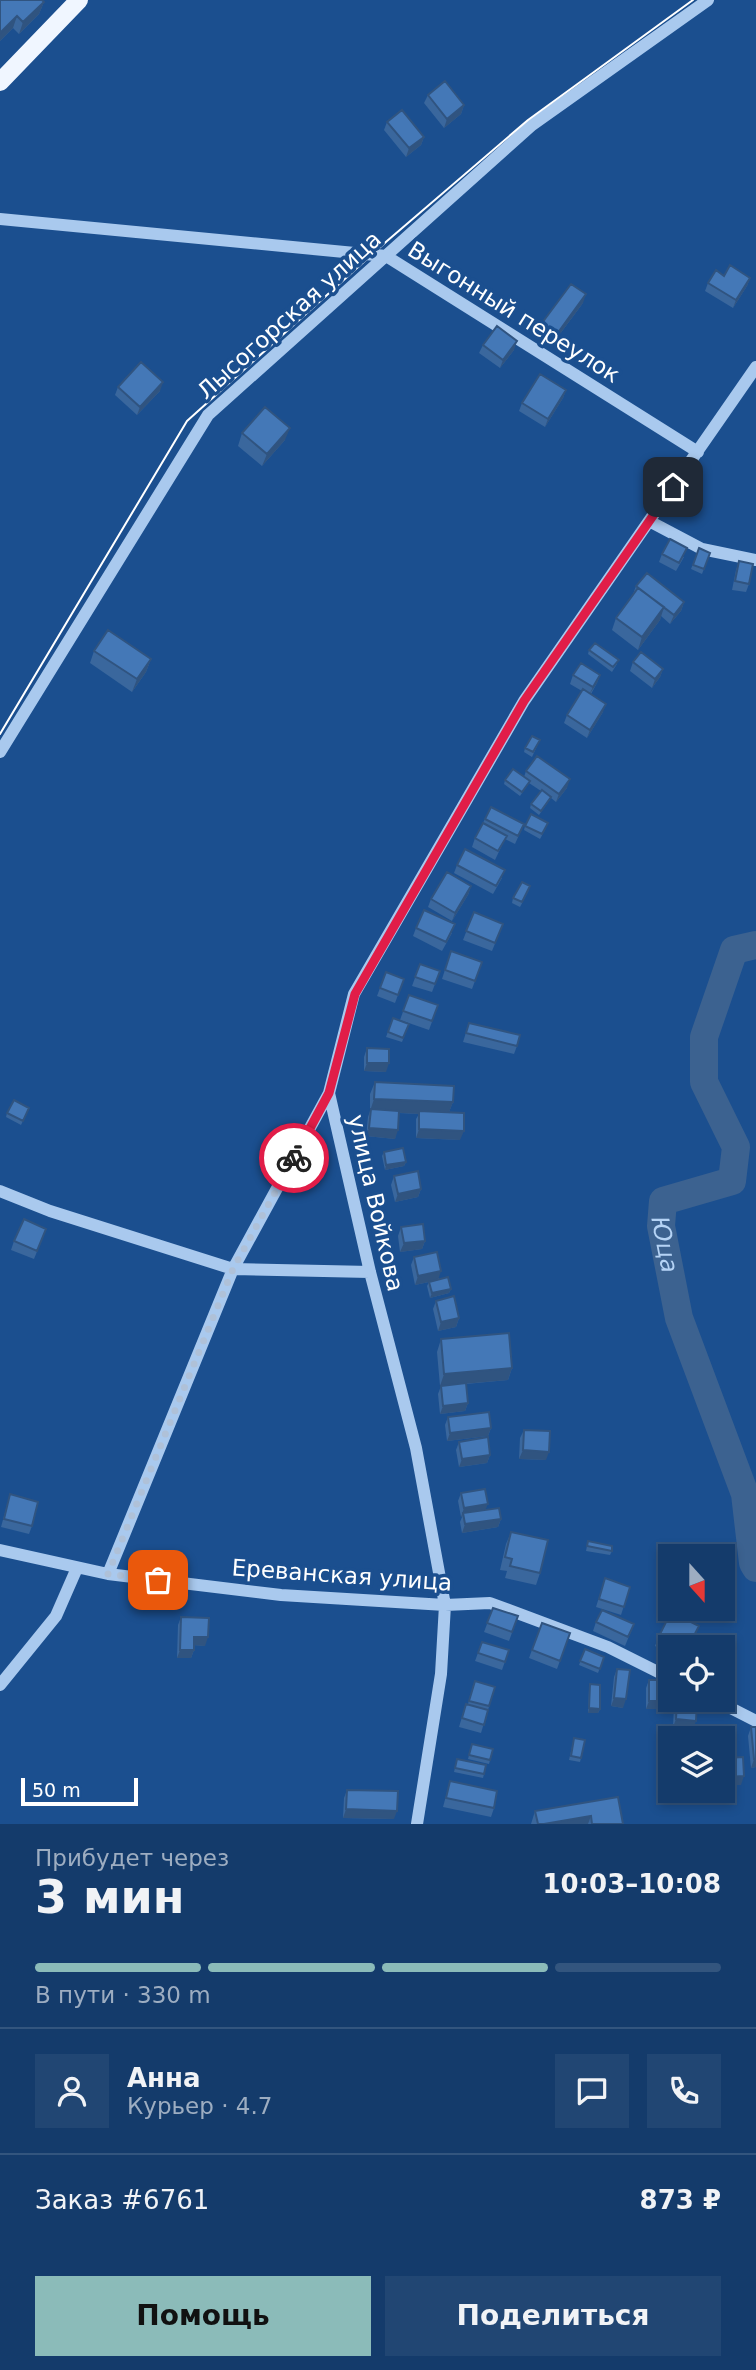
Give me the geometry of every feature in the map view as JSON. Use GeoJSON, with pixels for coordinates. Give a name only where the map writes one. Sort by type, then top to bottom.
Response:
{"type":"FeatureCollection","features":[{"type":"Feature","properties":{"kind":"main road"},"geometry":{"type":"LineString","coordinates":[[0,82],[79,0]]}},
{"type":"Feature","properties":{"kind":"street","name":"Лысогорская улица"},"geometry":{"type":"LineString","coordinates":[[0,752],[208,415],[532,125],[708,0]]}},
{"type":"Feature","properties":{"kind":"street","name":"Выгонный переулок"},"geometry":{"type":"LineString","coordinates":[[0,219],[386,256],[698,452]]}},
{"type":"Feature","properties":{"kind":"street","name":"улица Войкова"},"geometry":{"type":"LineString","coordinates":[[417,1824],[441,1674],[445,1605],[416,1448],[370,1272],[329,1093],[355,994],[524,701],[756,367]]}},
{"type":"Feature","properties":{"kind":"street"},"geometry":{"type":"LineString","coordinates":[[649,521],[702,549],[756,560]]}},
{"type":"Feature","properties":{"kind":"street"},"geometry":{"type":"LineString","coordinates":[[108,1574],[233,1269],[329,1093]]}},
{"type":"Feature","properties":{"kind":"street"},"geometry":{"type":"LineString","coordinates":[[0,1191],[50,1211],[233,1269],[370,1272]]}},
{"type":"Feature","properties":{"kind":"street","name":"Ереванская улица"},"geometry":{"type":"LineString","coordinates":[[0,1550],[108,1574],[281,1595],[445,1605],[490,1603],[608,1647],[658,1672]]}},
{"type":"Feature","properties":{"kind":"street"},"geometry":{"type":"LineString","coordinates":[[0,1685],[56,1616],[77,1568]]}},
{"type":"Feature","properties":{"kind":"street"},"geometry":{"type":"LineString","coordinates":[[735,1710],[756,1721]]}},
{"type":"Feature","properties":{"kind":"building"},"geometry":{"type":"Polygon","coordinates":[[[0,0],[44,2],[23,22],[17,16],[0,33],[0,0]]]}},
{"type":"Feature","properties":{"kind":"building"},"geometry":{"type":"Polygon","coordinates":[[[445,81],[464,105],[447,119],[428,95],[445,81]]]}},
{"type":"Feature","properties":{"kind":"building"},"geometry":{"type":"Polygon","coordinates":[[[402,110],[424,137],[409,148],[387,122],[402,110]]]}},
{"type":"Feature","properties":{"kind":"building"},"geometry":{"type":"Polygon","coordinates":[[[730,265],[750,278],[736,300],[708,283],[716,270],[724,276],[730,265]]]}},
{"type":"Feature","properties":{"kind":"building"},"geometry":{"type":"Polygon","coordinates":[[[571,284],[586,294],[554,338],[539,327],[571,284]]]}},
{"type":"Feature","properties":{"kind":"building"},"geometry":{"type":"Polygon","coordinates":[[[497,326],[517,341],[503,360],[483,345],[497,326]]]}},
{"type":"Feature","properties":{"kind":"building"},"geometry":{"type":"Polygon","coordinates":[[[141,362],[163,382],[140,407],[118,387],[141,362]]]}},
{"type":"Feature","properties":{"kind":"building"},"geometry":{"type":"Polygon","coordinates":[[[540,374],[566,390],[548,419],[522,403],[540,374]]]}},
{"type":"Feature","properties":{"kind":"building"},"geometry":{"type":"Polygon","coordinates":[[[265,407],[290,428],[267,454],[242,433],[265,407]]]}},
{"type":"Feature","properties":{"kind":"building"},"geometry":{"type":"Polygon","coordinates":[[[670,539],[687,548],[679,563],[662,554],[670,539]]]}},
{"type":"Feature","properties":{"kind":"building"},"geometry":{"type":"Polygon","coordinates":[[[699,548],[710,553],[704,569],[693,565],[699,548]]]}},
{"type":"Feature","properties":{"kind":"building"},"geometry":{"type":"Polygon","coordinates":[[[739,561],[753,564],[749,584],[735,581],[739,561]]]}},
{"type":"Feature","properties":{"kind":"building"},"geometry":{"type":"Polygon","coordinates":[[[647,573],[684,602],[674,615],[636,586],[647,573]]]}},
{"type":"Feature","properties":{"kind":"building"},"geometry":{"type":"Polygon","coordinates":[[[638,588],[664,607],[642,637],[616,618],[638,588]]]}},
{"type":"Feature","properties":{"kind":"building"},"geometry":{"type":"Polygon","coordinates":[[[108,630],[151,659],[137,679],[94,651],[108,630]]]}},
{"type":"Feature","properties":{"kind":"building"},"geometry":{"type":"Polygon","coordinates":[[[595,643],[619,660],[613,667],[589,650],[595,643]]]}},
{"type":"Feature","properties":{"kind":"building"},"geometry":{"type":"Polygon","coordinates":[[[641,652],[663,669],[655,679],[633,662],[641,652]]]}},
{"type":"Feature","properties":{"kind":"building"},"geometry":{"type":"Polygon","coordinates":[[[581,663],[600,675],[593,687],[573,675],[581,663]]]}},
{"type":"Feature","properties":{"kind":"building"},"geometry":{"type":"Polygon","coordinates":[[[583,689],[606,704],[590,730],[567,715],[583,689]]]}},
{"type":"Feature","properties":{"kind":"building"},"geometry":{"type":"Polygon","coordinates":[[[532,736],[540,740],[533,752],[525,748],[532,736]]]}},
{"type":"Feature","properties":{"kind":"building"},"geometry":{"type":"Polygon","coordinates":[[[537,756],[570,779],[559,794],[526,771],[537,756]]]}},
{"type":"Feature","properties":{"kind":"building"},"geometry":{"type":"Polygon","coordinates":[[[513,769],[530,781],[522,792],[505,780],[513,769]]]}},
{"type":"Feature","properties":{"kind":"building"},"geometry":{"type":"Polygon","coordinates":[[[542,790],[551,797],[541,811],[531,804],[542,790]]]}},
{"type":"Feature","properties":{"kind":"building"},"geometry":{"type":"Polygon","coordinates":[[[491,807],[524,824],[518,836],[485,819],[491,807]]]}},
{"type":"Feature","properties":{"kind":"building"},"geometry":{"type":"Polygon","coordinates":[[[531,814],[548,823],[542,834],[525,826],[531,814]]]}},
{"type":"Feature","properties":{"kind":"building"},"geometry":{"type":"Polygon","coordinates":[[[483,823],[507,836],[498,851],[475,838],[483,823]]]}},
{"type":"Feature","properties":{"kind":"building"},"geometry":{"type":"Polygon","coordinates":[[[465,849],[505,870],[496,886],[457,865],[465,849]]]}},
{"type":"Feature","properties":{"kind":"building"},"geometry":{"type":"Polygon","coordinates":[[[447,872],[471,886],[455,913],[431,899],[447,872]]]}},
{"type":"Feature","properties":{"kind":"building"},"geometry":{"type":"Polygon","coordinates":[[[522,882],[530,886],[522,902],[513,898],[522,882]]]}},
{"type":"Feature","properties":{"kind":"building"},"geometry":{"type":"Polygon","coordinates":[[[424,910],[455,924],[446,942],[416,928],[424,910]]]}},
{"type":"Feature","properties":{"kind":"building"},"geometry":{"type":"Polygon","coordinates":[[[474,912],[503,924],[495,943],[466,931],[474,912]]]}},
{"type":"Feature","properties":{"kind":"building"},"geometry":{"type":"Polygon","coordinates":[[[451,951],[482,962],[475,981],[445,970],[451,951]]]}},
{"type":"Feature","properties":{"kind":"building"},"geometry":{"type":"Polygon","coordinates":[[[420,964],[440,971],[435,984],[415,977],[420,964]]]}},
{"type":"Feature","properties":{"kind":"building"},"geometry":{"type":"Polygon","coordinates":[[[386,972],[404,979],[398,995],[380,988],[386,972]]]}},
{"type":"Feature","properties":{"kind":"building"},"geometry":{"type":"Polygon","coordinates":[[[409,995],[438,1005],[432,1021],[403,1011],[409,995]]]}},
{"type":"Feature","properties":{"kind":"building"},"geometry":{"type":"Polygon","coordinates":[[[393,1018],[409,1024],[403,1038],[388,1032],[393,1018]]]}},
{"type":"Feature","properties":{"kind":"building"},"geometry":{"type":"Polygon","coordinates":[[[469,1023],[520,1035],[517,1046],[466,1033],[469,1023]]]}},
{"type":"Feature","properties":{"kind":"building"},"geometry":{"type":"Polygon","coordinates":[[[367,1048],[389,1049],[389,1063],[367,1063],[367,1048]]]}},
{"type":"Feature","properties":{"kind":"building"},"geometry":{"type":"Polygon","coordinates":[[[375,1082],[454,1086],[453,1102],[374,1099],[375,1082]]]}},
{"type":"Feature","properties":{"kind":"building"},"geometry":{"type":"Polygon","coordinates":[[[14,1100],[29,1108],[23,1121],[7,1113],[14,1100]]]}},
{"type":"Feature","properties":{"kind":"building"},"geometry":{"type":"Polygon","coordinates":[[[371,1109],[399,1111],[398,1130],[369,1128],[371,1109]]]}},
{"type":"Feature","properties":{"kind":"building"},"geometry":{"type":"Polygon","coordinates":[[[419,1111],[464,1113],[464,1131],[419,1129],[419,1111]]]}},
{"type":"Feature","properties":{"kind":"building"},"geometry":{"type":"Polygon","coordinates":[[[403,1148],[406,1162],[386,1165],[384,1152],[403,1148]]]}},
{"type":"Feature","properties":{"kind":"building"},"geometry":{"type":"Polygon","coordinates":[[[418,1171],[421,1189],[398,1194],[394,1176],[418,1171]]]}},
{"type":"Feature","properties":{"kind":"building"},"geometry":{"type":"Polygon","coordinates":[[[24,1219],[46,1229],[37,1251],[14,1241],[24,1219]]]}},
{"type":"Feature","properties":{"kind":"building"},"geometry":{"type":"Polygon","coordinates":[[[423,1224],[425,1241],[404,1243],[401,1227],[423,1224]]]}},
{"type":"Feature","properties":{"kind":"building"},"geometry":{"type":"Polygon","coordinates":[[[437,1252],[441,1271],[418,1276],[414,1257],[437,1252]]]}},
{"type":"Feature","properties":{"kind":"building"},"geometry":{"type":"Polygon","coordinates":[[[448,1277],[451,1289],[432,1293],[429,1282],[448,1277]]]}},
{"type":"Feature","properties":{"kind":"building"},"geometry":{"type":"Polygon","coordinates":[[[454,1296],[459,1318],[441,1322],[436,1301],[454,1296]]]}},
{"type":"Feature","properties":{"kind":"building"},"geometry":{"type":"Polygon","coordinates":[[[509,1333],[512,1368],[444,1374],[441,1339],[509,1333]]]}},
{"type":"Feature","properties":{"kind":"building"},"geometry":{"type":"Polygon","coordinates":[[[466,1383],[468,1403],[443,1406],[441,1386],[466,1383]]]}},
{"type":"Feature","properties":{"kind":"building"},"geometry":{"type":"Polygon","coordinates":[[[489,1412],[491,1428],[450,1433],[448,1417],[489,1412]]]}},
{"type":"Feature","properties":{"kind":"building"},"geometry":{"type":"Polygon","coordinates":[[[524,1430],[550,1431],[549,1452],[523,1450],[524,1430]]]}},
{"type":"Feature","properties":{"kind":"building"},"geometry":{"type":"Polygon","coordinates":[[[488,1437],[490,1455],[462,1459],[459,1442],[488,1437]]]}},
{"type":"Feature","properties":{"kind":"building"},"geometry":{"type":"Polygon","coordinates":[[[485,1489],[488,1504],[464,1508],[461,1493],[485,1489]]]}},
{"type":"Feature","properties":{"kind":"building"},"geometry":{"type":"Polygon","coordinates":[[[10,1494],[38,1502],[32,1526],[4,1519],[10,1494]]]}},
{"type":"Feature","properties":{"kind":"building"},"geometry":{"type":"Polygon","coordinates":[[[499,1508],[501,1519],[465,1524],[463,1513],[499,1508]]]}},
{"type":"Feature","properties":{"kind":"building"},"geometry":{"type":"Polygon","coordinates":[[[511,1532],[548,1540],[540,1573],[510,1566],[512,1559],[505,1557],[511,1532]]]}},
{"type":"Feature","properties":{"kind":"building"},"geometry":{"type":"Polygon","coordinates":[[[588,1541],[612,1546],[612,1551],[587,1546],[588,1541]]]}},
{"type":"Feature","properties":{"kind":"building"},"geometry":{"type":"Polygon","coordinates":[[[605,1578],[630,1587],[624,1607],[599,1599],[605,1578]]]}},
{"type":"Feature","properties":{"kind":"building"},"geometry":{"type":"Polygon","coordinates":[[[493,1608],[518,1616],[512,1632],[487,1623],[493,1608]]]}},
{"type":"Feature","properties":{"kind":"building"},"geometry":{"type":"Polygon","coordinates":[[[602,1610],[634,1624],[628,1637],[596,1622],[602,1610]]]}},
{"type":"Feature","properties":{"kind":"building"},"geometry":{"type":"Polygon","coordinates":[[[181,1617],[209,1618],[208,1637],[194,1637],[194,1650],[180,1650],[181,1617]]]}},
{"type":"Feature","properties":{"kind":"building"},"geometry":{"type":"Polygon","coordinates":[[[666,1621],[689,1621],[699,1626],[694,1635],[660,1635],[666,1621]]]}},
{"type":"Feature","properties":{"kind":"building"},"geometry":{"type":"Polygon","coordinates":[[[542,1623],[570,1633],[560,1661],[532,1650],[542,1623]]]}},
{"type":"Feature","properties":{"kind":"building"},"geometry":{"type":"Polygon","coordinates":[[[482,1642],[509,1650],[505,1662],[478,1653],[482,1642]]]}},
{"type":"Feature","properties":{"kind":"building"},"geometry":{"type":"Polygon","coordinates":[[[585,1649],[604,1657],[600,1669],[580,1661],[585,1649]]]}},
{"type":"Feature","properties":{"kind":"building"},"geometry":{"type":"Polygon","coordinates":[[[617,1669],[630,1670],[626,1699],[614,1698],[617,1669]]]}},
{"type":"Feature","properties":{"kind":"building"},"geometry":{"type":"Polygon","coordinates":[[[649,1680],[658,1680],[658,1701],[649,1701],[649,1680]]]}},
{"type":"Feature","properties":{"kind":"building"},"geometry":{"type":"Polygon","coordinates":[[[475,1681],[495,1687],[489,1706],[469,1701],[475,1681]]]}},
{"type":"Feature","properties":{"kind":"building"},"geometry":{"type":"Polygon","coordinates":[[[590,1684],[600,1685],[600,1709],[589,1708],[590,1684]]]}},
{"type":"Feature","properties":{"kind":"building"},"geometry":{"type":"Polygon","coordinates":[[[466,1704],[488,1710],[484,1725],[462,1718],[466,1704]]]}},
{"type":"Feature","properties":{"kind":"building"},"geometry":{"type":"Polygon","coordinates":[[[676,1712],[696,1712],[696,1721],[676,1719],[676,1712]]]}},
{"type":"Feature","properties":{"kind":"building"},"geometry":{"type":"Polygon","coordinates":[[[751,1727],[756,1727],[756,1759],[754,1759],[751,1727]]]}},
{"type":"Feature","properties":{"kind":"building"},"geometry":{"type":"Polygon","coordinates":[[[574,1738],[585,1740],[581,1758],[571,1756],[574,1738]]]}},
{"type":"Feature","properties":{"kind":"building"},"geometry":{"type":"Polygon","coordinates":[[[472,1744],[493,1749],[490,1760],[469,1755],[472,1744]]]}},
{"type":"Feature","properties":{"kind":"building"},"geometry":{"type":"Polygon","coordinates":[[[735,1757],[743,1757],[744,1776],[735,1777],[735,1757]]]}},
{"type":"Feature","properties":{"kind":"building"},"geometry":{"type":"Polygon","coordinates":[[[457,1759],[486,1765],[484,1774],[455,1768],[457,1759]]]}},
{"type":"Feature","properties":{"kind":"building"},"geometry":{"type":"Polygon","coordinates":[[[450,1781],[497,1791],[494,1808],[446,1798],[450,1781]]]}},
{"type":"Feature","properties":{"kind":"building"},"geometry":{"type":"Polygon","coordinates":[[[347,1790],[398,1791],[397,1811],[346,1809],[347,1790]]]}},
{"type":"Feature","properties":{"kind":"building"},"geometry":{"type":"Polygon","coordinates":[[[618,1797],[623,1824],[592,1824],[591,1816],[538,1824],[535,1811],[618,1797]]]}},
{"type":"Feature","properties":{"kind":"waterway","name":"Юца"},"geometry":{"type":"LineString","coordinates":[[756,945],[734,950],[704,1037],[704,1082],[736,1147],[732,1181],[663,1201],[661,1226],[679,1318],[745,1494],[753,1563],[756,1568]]}},
{"type":"Feature","properties":{"kind":"tram line"},"geometry":{"type":"LineString","coordinates":[[0,734],[187,421],[387,241],[528,120],[693,0]]}},
{"type":"Feature","properties":{"kind":"way so far"},"geometry":{"type":"LineString","coordinates":[[158,1580],[108,1574],[233,1269],[294,1158]]}},
{"type":"Feature","properties":{"kind":"route"},"geometry":{"type":"LineString","coordinates":[[294,1158],[329,1093],[355,994],[524,701],[673,487]]}}]}
